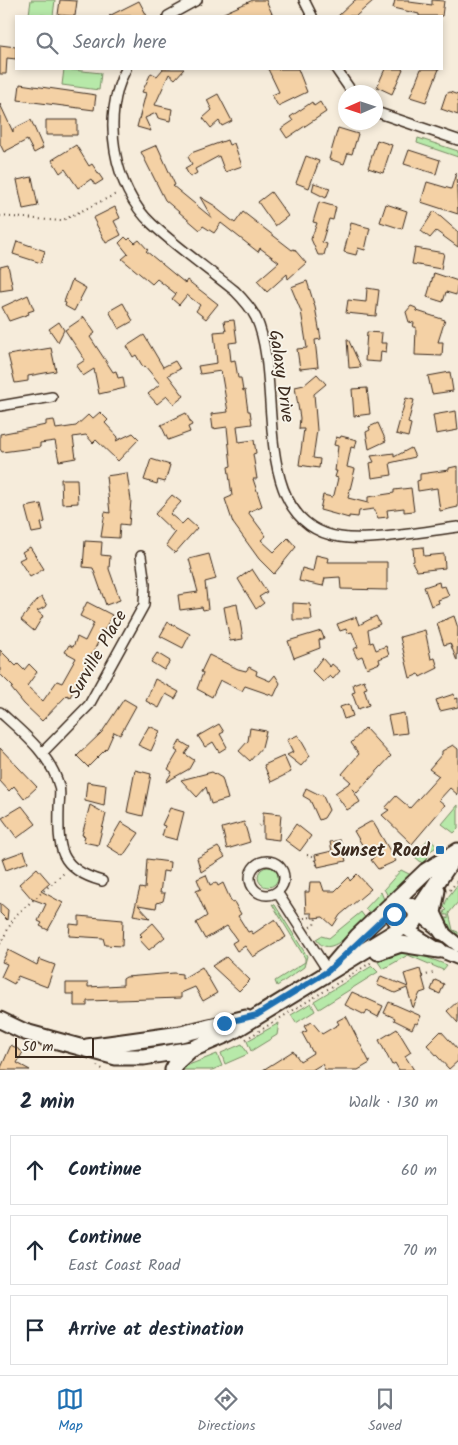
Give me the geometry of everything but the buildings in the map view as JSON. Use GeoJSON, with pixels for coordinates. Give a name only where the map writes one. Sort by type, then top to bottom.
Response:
{"type":"FeatureCollection","features":[{"type":"Feature","properties":{"kind":"main road"},"geometry":{"type":"LineString","coordinates":[[0,1020],[24,1032],[148,1064],[192,1049],[223,1037],[328,971],[368,950],[403,927],[414,923],[417,912],[458,851]]}},
{"type":"Feature","properties":{"kind":"main road"},"geometry":{"type":"LineString","coordinates":[[328,971],[458,851]]}},
{"type":"Feature","properties":{"kind":"main road"},"geometry":{"type":"LineString","coordinates":[[328,971],[358,936],[426,871],[458,851]]}},
{"type":"Feature","properties":{"kind":"main road"},"geometry":{"type":"LineString","coordinates":[[441,876],[433,906],[435,919],[442,932]]}},
{"type":"Feature","properties":{"kind":"main road"},"geometry":{"type":"LineString","coordinates":[[399,907],[411,906],[458,945]]}},
{"type":"Feature","properties":{"kind":"main road"},"geometry":{"type":"LineString","coordinates":[[399,907],[395,921],[439,950],[458,958]]}},
{"type":"Feature","properties":{"kind":"main road"},"geometry":{"type":"LineString","coordinates":[[328,971],[362,960],[396,944],[412,944],[439,950]]}},
{"type":"Feature","properties":{"kind":"main road"},"geometry":{"type":"LineString","coordinates":[[80,1048],[140,1041],[197,1031],[257,1015]]}},
{"type":"Feature","properties":{"kind":"main road"},"geometry":{"type":"LineString","coordinates":[[140,1041],[148,1064]]}},
{"type":"Feature","properties":{"kind":"main road"},"geometry":{"type":"LineString","coordinates":[[80,1048],[124,1070]]}},
{"type":"Feature","properties":{"kind":"main road"},"geometry":{"type":"LineString","coordinates":[[173,1070],[178,1061],[192,1049]]}},
{"type":"Feature","properties":{"kind":"street"},"geometry":{"type":"LineString","coordinates":[[170,15],[197,0]]}},
{"type":"Feature","properties":{"kind":"street"},"geometry":{"type":"LineString","coordinates":[[304,0],[312,15]]}},
{"type":"Feature","properties":{"kind":"street","name":"Galaxy Drive"},"geometry":{"type":"LineString","coordinates":[[126,70],[116,97],[113,117],[114,146],[128,188],[152,224],[236,292],[247,303],[256,318],[263,338],[281,482],[287,499],[300,516],[313,528],[340,537],[360,538],[458,527]]}},
{"type":"Feature","properties":{"kind":"street"},"geometry":{"type":"LineString","coordinates":[[337,70],[347,85]]}},
{"type":"Feature","properties":{"kind":"street"},"geometry":{"type":"LineString","coordinates":[[383,114],[458,140]]}},
{"type":"Feature","properties":{"kind":"street"},"geometry":{"type":"LineString","coordinates":[[0,406],[52,397]]}},
{"type":"Feature","properties":{"kind":"street","name":"Surville Place"},"geometry":{"type":"LineString","coordinates":[[42,753],[89,705],[144,605],[145,584],[140,556]]}},
{"type":"Feature","properties":{"kind":"street"},"geometry":{"type":"LineString","coordinates":[[0,712],[42,753],[60,786],[58,834],[63,854],[71,867],[83,876],[102,881]]}},
{"type":"Feature","properties":{"kind":"street"},"geometry":{"type":"LineString","coordinates":[[277,892],[328,971]]}},
{"type":"Feature","properties":{"kind":"path"},"geometry":{"type":"LineString","coordinates":[[0,216],[61,221],[128,188]]}},
{"type":"Feature","properties":{"kind":"path"},"geometry":{"type":"LineString","coordinates":[[259,826],[263,822]]}},
{"type":"Feature","properties":{"kind":"path"},"geometry":{"type":"LineString","coordinates":[[307,855],[313,856],[317,865]]}},
{"type":"Feature","properties":{"kind":"path"},"geometry":{"type":"LineString","coordinates":[[0,944],[15,916],[71,867]]}},
{"type":"Feature","properties":{"kind":"path"},"geometry":{"type":"LineString","coordinates":[[302,918],[314,917],[314,925],[308,928]]}},
{"type":"Feature","properties":{"kind":"path"},"geometry":{"type":"LineString","coordinates":[[243,1041],[374,962]]}},
{"type":"Feature","properties":{"kind":"path"},"geometry":{"type":"LineString","coordinates":[[422,976],[434,972]]}},
{"type":"Feature","properties":{"kind":"green space"},"geometry":{"type":"Polygon","coordinates":[[[31,0],[55,0],[53,15],[29,14],[31,0]]]}},
{"type":"Feature","properties":{"kind":"green space"},"geometry":{"type":"Polygon","coordinates":[[[64,70],[101,73],[99,90],[62,85],[64,70]]]}},
{"type":"Feature","properties":{"kind":"green space"},"geometry":{"type":"Polygon","coordinates":[[[418,138],[458,151],[458,157],[417,143],[418,138]]]}},
{"type":"Feature","properties":{"kind":"green space"},"geometry":{"type":"Polygon","coordinates":[[[458,805],[458,829],[454,833],[442,824],[458,805]]]}},
{"type":"Feature","properties":{"kind":"green space"},"geometry":{"type":"Polygon","coordinates":[[[429,838],[438,846],[427,853],[429,856],[422,863],[414,856],[429,838]]]}},
{"type":"Feature","properties":{"kind":"green space"},"geometry":{"type":"Polygon","coordinates":[[[264,867],[272,867],[278,873],[278,881],[272,887],[264,887],[258,881],[258,873],[264,867]]]}},
{"type":"Feature","properties":{"kind":"green space"},"geometry":{"type":"Polygon","coordinates":[[[401,870],[411,875],[389,898],[384,889],[401,870]]]}},
{"type":"Feature","properties":{"kind":"green space"},"geometry":{"type":"Polygon","coordinates":[[[458,884],[458,902],[449,913],[453,930],[458,932],[458,935],[451,929],[445,917],[448,919],[448,915],[445,915],[444,911],[447,910],[444,907],[448,897],[458,884]]]}},
{"type":"Feature","properties":{"kind":"green space"},"geometry":{"type":"Polygon","coordinates":[[[381,892],[385,902],[371,913],[365,909],[381,892]]]}},
{"type":"Feature","properties":{"kind":"green space"},"geometry":{"type":"Polygon","coordinates":[[[272,904],[275,905],[307,956],[304,967],[277,986],[275,981],[305,962],[305,958],[272,904]]]}},
{"type":"Feature","properties":{"kind":"green space"},"geometry":{"type":"Polygon","coordinates":[[[361,912],[366,919],[341,941],[328,947],[322,945],[316,939],[321,936],[329,938],[361,912]]]}},
{"type":"Feature","properties":{"kind":"green space"},"geometry":{"type":"Polygon","coordinates":[[[398,952],[415,953],[447,965],[443,970],[408,955],[383,969],[378,962],[398,952]]]}},
{"type":"Feature","properties":{"kind":"green space"},"geometry":{"type":"Polygon","coordinates":[[[372,966],[378,972],[319,1009],[314,1001],[372,966]]]}},
{"type":"Feature","properties":{"kind":"green space"},"geometry":{"type":"Polygon","coordinates":[[[311,1003],[315,1011],[296,1023],[291,1015],[311,1003]]]}},
{"type":"Feature","properties":{"kind":"green space"},"geometry":{"type":"Polygon","coordinates":[[[279,1023],[277,1035],[251,1051],[247,1041],[279,1023]]]}},
{"type":"Feature","properties":{"kind":"green space"},"geometry":{"type":"Polygon","coordinates":[[[242,1044],[248,1054],[225,1064],[221,1053],[242,1044]]]}},
{"type":"Feature","properties":{"kind":"green space"},"geometry":{"type":"Polygon","coordinates":[[[217,1054],[222,1066],[212,1070],[182,1070],[186,1066],[217,1054]]]}},
{"type":"Feature","properties":{"kind":"place","name":"Sunset Road"},"geometry":{"type":"Point","coordinates":[440,850]}},
{"type":"Feature","properties":{"kind":"route"},"geometry":{"type":"LineString","coordinates":[[224,1023],[257,1015],[328,971],[382,920],[395,911],[394,914]]}}]}
